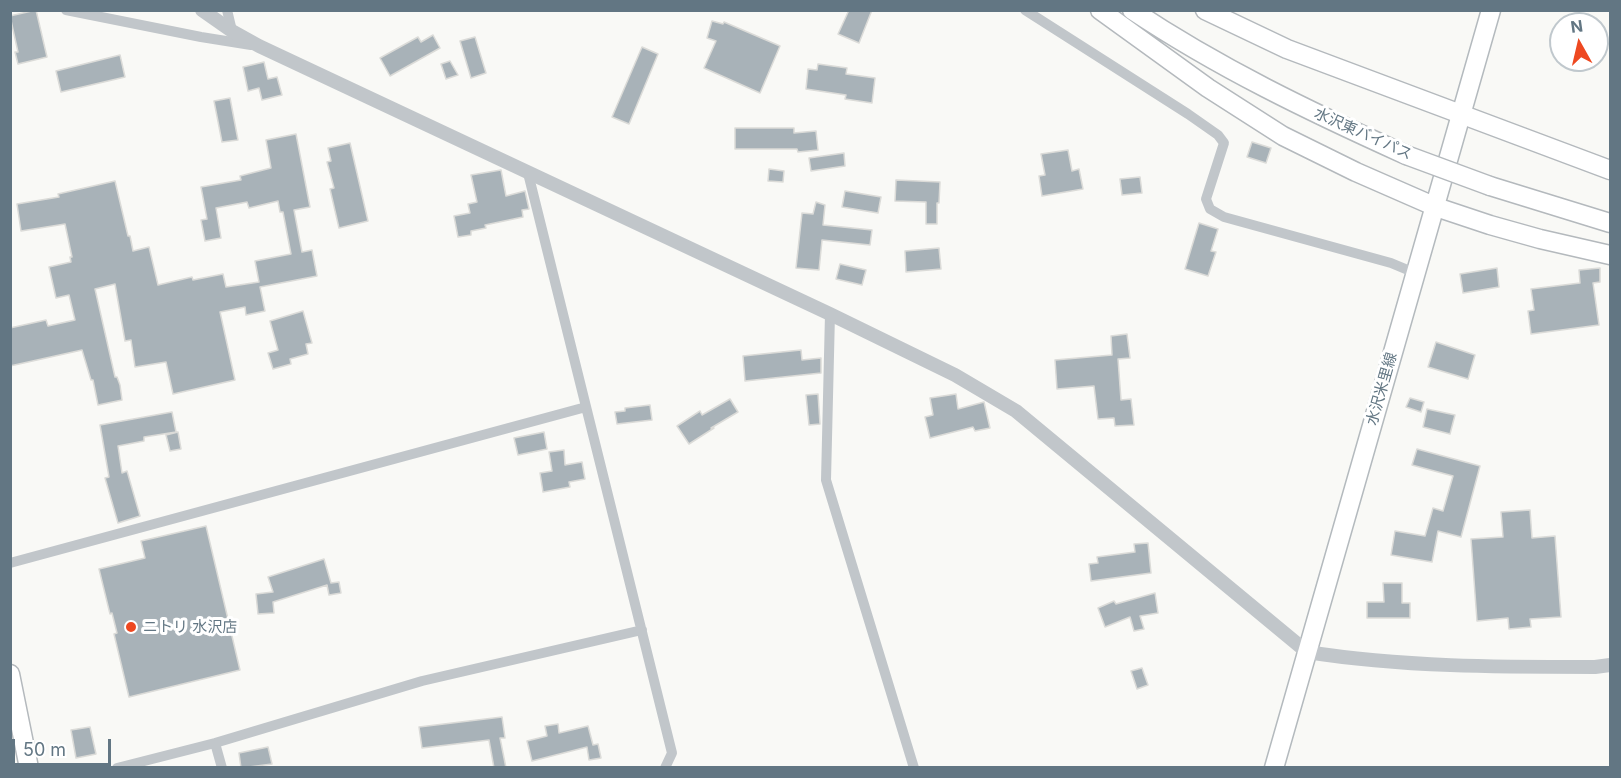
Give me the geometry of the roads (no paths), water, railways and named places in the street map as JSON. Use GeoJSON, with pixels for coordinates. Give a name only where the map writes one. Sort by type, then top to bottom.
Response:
{"type":"FeatureCollection","features":[{"type":"Feature","properties":{"kind":"main road"},"geometry":{"type":"LineString","coordinates":[[1100,10],[1208,88],[1283,136],[1356,172],[1436,207],[1490,225],[1611,255]]}},
{"type":"Feature","properties":{"kind":"main road","name":"水沢東バイパス"},"geometry":{"type":"LineString","coordinates":[[1132,10],[1166,33],[1251,82],[1406,154],[1491,186],[1611,223]]}},
{"type":"Feature","properties":{"kind":"main road"},"geometry":{"type":"LineString","coordinates":[[1204,10],[1287,49],[1611,170]]}},
{"type":"Feature","properties":{"kind":"main road","name":"水沢米里線"},"geometry":{"type":"LineString","coordinates":[[1274,768],[1491,10]]}},
{"type":"Feature","properties":{"kind":"main road"},"geometry":{"type":"LineString","coordinates":[[10,674],[29,768]]}},
{"type":"Feature","properties":{"kind":"street"},"geometry":{"type":"LineString","coordinates":[[66,10],[259,46]]}},
{"type":"Feature","properties":{"kind":"street"},"geometry":{"type":"LineString","coordinates":[[202,10],[259,46],[955,375],[1016,411],[1306,652],[1339,657],[1489,668],[1611,665]]}},
{"type":"Feature","properties":{"kind":"street"},"geometry":{"type":"LineString","coordinates":[[227,10],[232,31]]}},
{"type":"Feature","properties":{"kind":"street"},"geometry":{"type":"LineString","coordinates":[[1025,10],[1218,135],[1224,143],[1206,199],[1210,209],[1224,217],[1391,263],[1415,273]]}},
{"type":"Feature","properties":{"kind":"street"},"geometry":{"type":"LineString","coordinates":[[528,173],[672,753],[664,768]]}},
{"type":"Feature","properties":{"kind":"street"},"geometry":{"type":"LineString","coordinates":[[830,314],[826,480],[914,768]]}},
{"type":"Feature","properties":{"kind":"street"},"geometry":{"type":"LineString","coordinates":[[10,563],[586,407]]}},
{"type":"Feature","properties":{"kind":"street"},"geometry":{"type":"LineString","coordinates":[[117,768],[215,743],[422,681],[642,630]]}},
{"type":"Feature","properties":{"kind":"street"},"geometry":{"type":"LineString","coordinates":[[215,743],[222,768]]}},
{"type":"Feature","properties":{"kind":"place","name":"ニトリ 水沢店"},"geometry":{"type":"Point","coordinates":[131,627]}}]}
